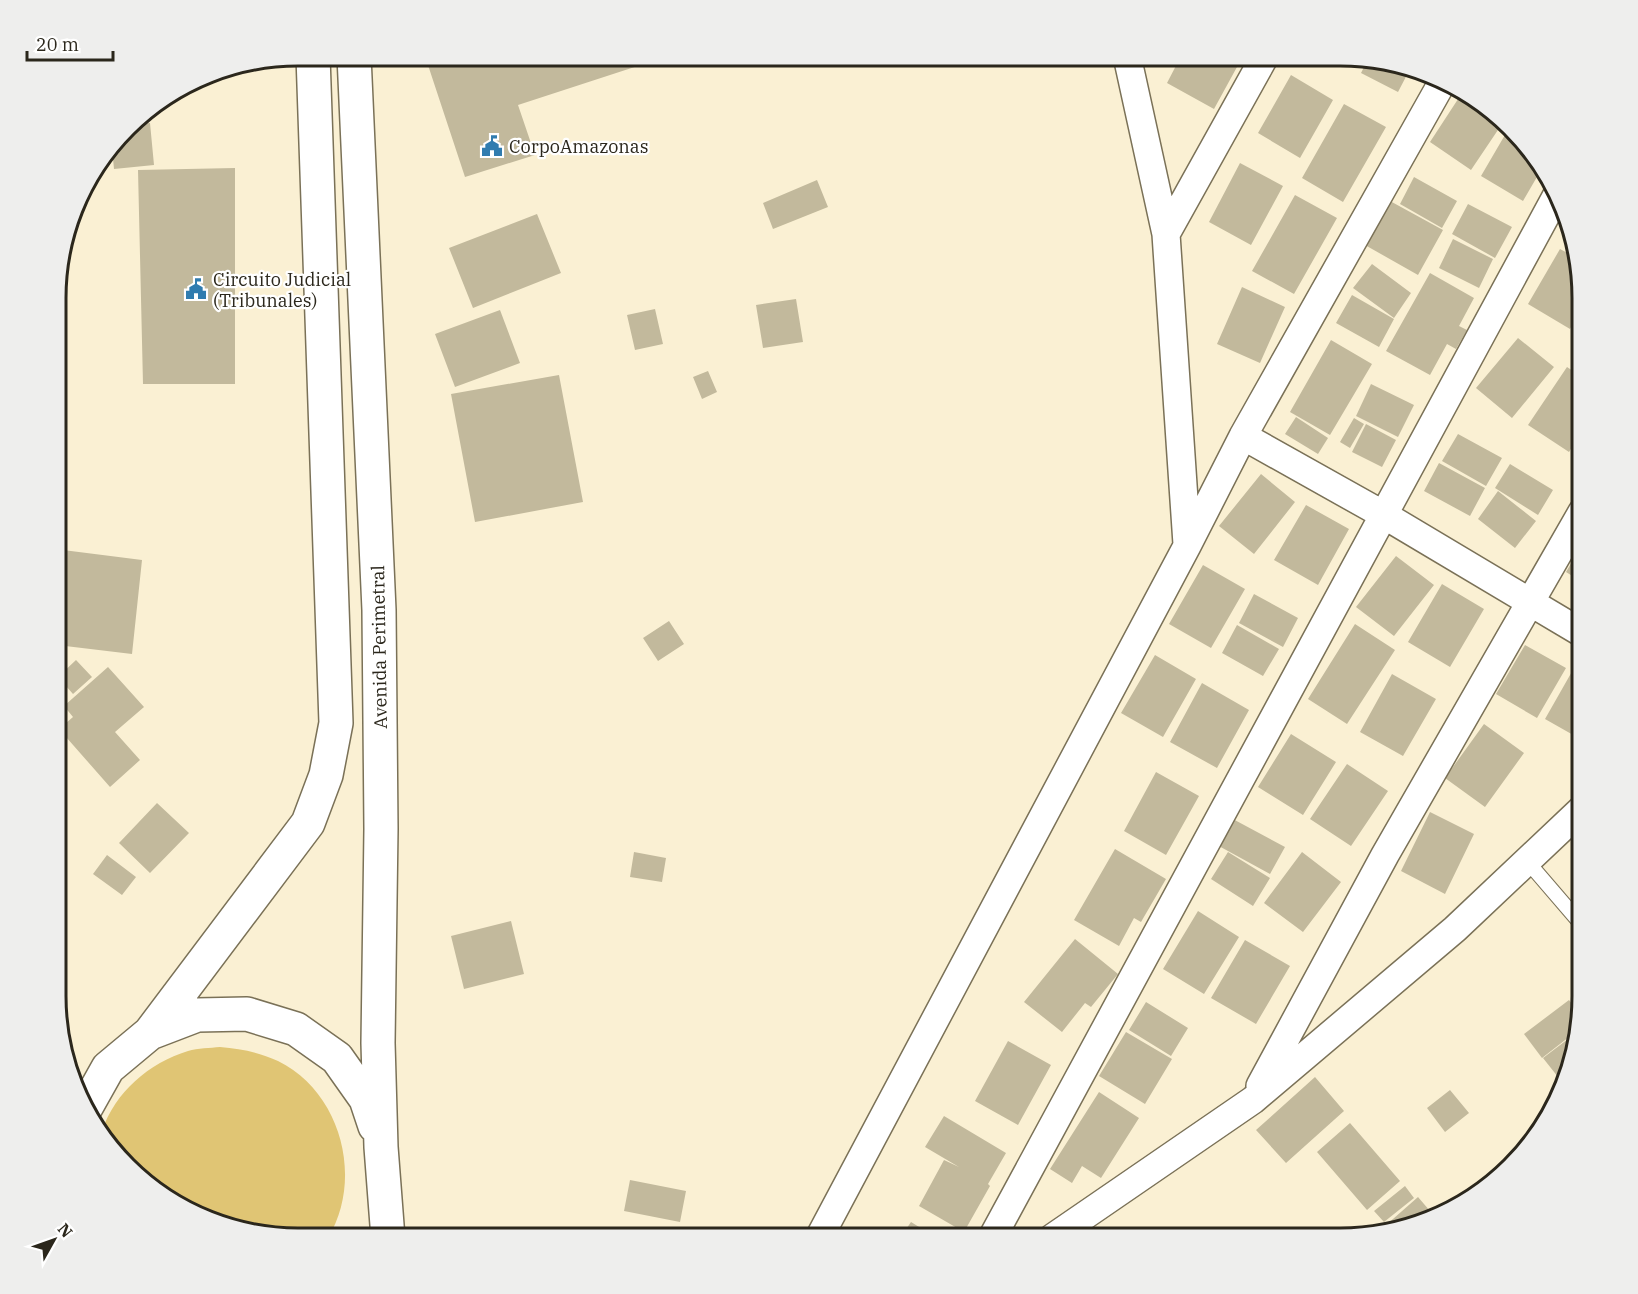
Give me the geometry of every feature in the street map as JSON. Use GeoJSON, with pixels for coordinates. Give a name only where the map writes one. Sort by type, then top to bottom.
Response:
{"type":"FeatureCollection","features":[{"type":"Feature","properties":{"kind":"main road"},"geometry":{"type":"LineString","coordinates":[[91,1099],[108,1068],[150,1033],[308,823],[326,775],[336,723],[314,66]]}},
{"type":"Feature","properties":{"kind":"main road","name":"Avenida Perimetral"},"geometry":{"type":"LineString","coordinates":[[354,66],[379,610],[381,829],[378,1043],[381,1147],[387,1228]]}},
{"type":"Feature","properties":{"kind":"main road"},"geometry":{"type":"LineString","coordinates":[[150,1033],[197,1015],[247,1014],[296,1029],[337,1058],[366,1099],[381,1147],[379,1202],[368,1228]]}},
{"type":"Feature","properties":{"kind":"street"},"geometry":{"type":"LineString","coordinates":[[1129,66],[1166,234],[1187,546]]}},
{"type":"Feature","properties":{"kind":"street"},"geometry":{"type":"LineString","coordinates":[[1166,234],[1259,66]]}},
{"type":"Feature","properties":{"kind":"street"},"geometry":{"type":"LineString","coordinates":[[824,1228],[1244,436],[1439,89]]}},
{"type":"Feature","properties":{"kind":"street"},"geometry":{"type":"LineString","coordinates":[[997,1228],[1552,204]]}},
{"type":"Feature","properties":{"kind":"street"},"geometry":{"type":"LineString","coordinates":[[1244,436],[1384,515],[1572,627]]}},
{"type":"Feature","properties":{"kind":"street"},"geometry":{"type":"LineString","coordinates":[[1252,1100],[1385,855],[1572,530]]}},
{"type":"Feature","properties":{"kind":"street"},"geometry":{"type":"LineString","coordinates":[[1066,1228],[1252,1100],[1455,929],[1572,818]]}},
{"type":"Feature","properties":{"kind":"lane"},"geometry":{"type":"LineString","coordinates":[[1527,861],[1572,913]]}},
{"type":"Feature","properties":{"kind":"shaded area"},"geometry":{"type":"Polygon","coordinates":[[[220,1047],[264,1055],[300,1075],[317,1093],[331,1115],[340,1139],[345,1164],[344,1189],[339,1214],[333,1228],[283,1228],[253,1224],[209,1210],[182,1197],[157,1180],[134,1160],[105,1125],[115,1104],[147,1071],[174,1056],[200,1049],[220,1047]]]}},
{"type":"Feature","properties":{"kind":"building"},"geometry":{"type":"Polygon","coordinates":[[[428,66],[638,66],[518,105],[535,155],[465,177],[428,66]]]}},
{"type":"Feature","properties":{"kind":"building"},"geometry":{"type":"Polygon","coordinates":[[[1176,66],[1238,66],[1214,109],[1167,83],[1176,66]]]}},
{"type":"Feature","properties":{"kind":"building"},"geometry":{"type":"Polygon","coordinates":[[[1364,67],[1406,76],[1398,92],[1361,73],[1364,67]]]}},
{"type":"Feature","properties":{"kind":"building"},"geometry":{"type":"Polygon","coordinates":[[[1291,75],[1333,100],[1300,158],[1258,133],[1291,75]]]}},
{"type":"Feature","properties":{"kind":"building"},"geometry":{"type":"Polygon","coordinates":[[[1458,98],[1499,129],[1471,170],[1430,142],[1458,98]]]}},
{"type":"Feature","properties":{"kind":"building"},"geometry":{"type":"Polygon","coordinates":[[[1344,104],[1386,127],[1343,202],[1302,178],[1344,104]]]}},
{"type":"Feature","properties":{"kind":"building"},"geometry":{"type":"Polygon","coordinates":[[[146,123],[150,123],[154,165],[114,169],[113,158],[146,123]]]}},
{"type":"Feature","properties":{"kind":"building"},"geometry":{"type":"Polygon","coordinates":[[[1505,135],[1537,176],[1523,201],[1481,176],[1505,135]]]}},
{"type":"Feature","properties":{"kind":"building"},"geometry":{"type":"Polygon","coordinates":[[[1240,163],[1283,186],[1251,245],[1209,222],[1240,163]]]}},
{"type":"Feature","properties":{"kind":"building"},"geometry":{"type":"Polygon","coordinates":[[[235,168],[235,384],[143,384],[138,170],[235,168]]]}},
{"type":"Feature","properties":{"kind":"building"},"geometry":{"type":"Polygon","coordinates":[[[1414,177],[1457,201],[1442,228],[1400,204],[1414,177]]]}},
{"type":"Feature","properties":{"kind":"building"},"geometry":{"type":"Polygon","coordinates":[[[817,180],[828,207],[773,229],[763,203],[817,180]]]}},
{"type":"Feature","properties":{"kind":"building"},"geometry":{"type":"Polygon","coordinates":[[[1295,195],[1337,218],[1294,294],[1252,271],[1295,195]]]}},
{"type":"Feature","properties":{"kind":"building"},"geometry":{"type":"Polygon","coordinates":[[[1390,201],[1443,230],[1418,275],[1365,245],[1390,201]]]}},
{"type":"Feature","properties":{"kind":"building"},"geometry":{"type":"Polygon","coordinates":[[[1468,204],[1512,227],[1495,258],[1452,234],[1468,204]]]}},
{"type":"Feature","properties":{"kind":"building"},"geometry":{"type":"Polygon","coordinates":[[[537,214],[561,273],[473,308],[449,248],[537,214]]]}},
{"type":"Feature","properties":{"kind":"building"},"geometry":{"type":"Polygon","coordinates":[[[1453,239],[1493,259],[1479,288],[1439,268],[1453,239]]]}},
{"type":"Feature","properties":{"kind":"building"},"geometry":{"type":"Polygon","coordinates":[[[1560,249],[1568,253],[1572,283],[1572,325],[1570,329],[1528,304],[1560,249]]]}},
{"type":"Feature","properties":{"kind":"building"},"geometry":{"type":"Polygon","coordinates":[[[1372,264],[1411,293],[1394,318],[1353,288],[1372,264]]]}},
{"type":"Feature","properties":{"kind":"building"},"geometry":{"type":"Polygon","coordinates":[[[1430,273],[1474,298],[1459,326],[1467,330],[1456,349],[1447,344],[1430,375],[1386,351],[1430,273]]]}},
{"type":"Feature","properties":{"kind":"building"},"geometry":{"type":"Polygon","coordinates":[[[1242,287],[1285,307],[1260,363],[1217,344],[1242,287]]]}},
{"type":"Feature","properties":{"kind":"building"},"geometry":{"type":"Polygon","coordinates":[[[1352,295],[1394,319],[1379,347],[1336,323],[1352,295]]]}},
{"type":"Feature","properties":{"kind":"building"},"geometry":{"type":"Polygon","coordinates":[[[796,299],[803,342],[763,348],[756,305],[796,299]]]}},
{"type":"Feature","properties":{"kind":"building"},"geometry":{"type":"Polygon","coordinates":[[[655,309],[663,344],[635,350],[627,315],[655,309]]]}},
{"type":"Feature","properties":{"kind":"building"},"geometry":{"type":"Polygon","coordinates":[[[500,310],[520,363],[455,387],[435,334],[500,310]]]}},
{"type":"Feature","properties":{"kind":"building"},"geometry":{"type":"Polygon","coordinates":[[[1518,338],[1554,367],[1512,418],[1476,388],[1518,338]]]}},
{"type":"Feature","properties":{"kind":"building"},"geometry":{"type":"Polygon","coordinates":[[[1331,340],[1372,364],[1330,435],[1290,412],[1331,340]]]}},
{"type":"Feature","properties":{"kind":"building"},"geometry":{"type":"Polygon","coordinates":[[[1567,367],[1572,370],[1572,447],[1569,452],[1528,425],[1567,367]]]}},
{"type":"Feature","properties":{"kind":"building"},"geometry":{"type":"Polygon","coordinates":[[[708,371],[717,392],[702,399],[693,377],[708,371]]]}},
{"type":"Feature","properties":{"kind":"building"},"geometry":{"type":"Polygon","coordinates":[[[559,375],[583,502],[475,522],[451,394],[559,375]]]}},
{"type":"Feature","properties":{"kind":"building"},"geometry":{"type":"Polygon","coordinates":[[[1371,384],[1414,405],[1398,437],[1356,416],[1371,384]]]}},
{"type":"Feature","properties":{"kind":"building"},"geometry":{"type":"Polygon","coordinates":[[[1296,417],[1328,438],[1318,454],[1285,434],[1296,417]]]}},
{"type":"Feature","properties":{"kind":"building"},"geometry":{"type":"Polygon","coordinates":[[[1354,418],[1364,424],[1350,448],[1340,442],[1354,418]]]}},
{"type":"Feature","properties":{"kind":"building"},"geometry":{"type":"Polygon","coordinates":[[[1366,424],[1396,440],[1382,467],[1352,452],[1366,424]]]}},
{"type":"Feature","properties":{"kind":"building"},"geometry":{"type":"Polygon","coordinates":[[[1458,434],[1502,458],[1486,486],[1442,461],[1458,434]]]}},
{"type":"Feature","properties":{"kind":"building"},"geometry":{"type":"Polygon","coordinates":[[[1439,463],[1485,488],[1470,516],[1424,491],[1439,463]]]}},
{"type":"Feature","properties":{"kind":"building"},"geometry":{"type":"Polygon","coordinates":[[[1510,464],[1553,490],[1538,515],[1495,488],[1510,464]]]}},
{"type":"Feature","properties":{"kind":"building"},"geometry":{"type":"Polygon","coordinates":[[[1261,474],[1295,502],[1254,554],[1219,526],[1261,474]]]}},
{"type":"Feature","properties":{"kind":"building"},"geometry":{"type":"Polygon","coordinates":[[[1498,491],[1536,521],[1515,548],[1478,519],[1498,491]]]}},
{"type":"Feature","properties":{"kind":"building"},"geometry":{"type":"Polygon","coordinates":[[[1306,505],[1349,529],[1318,585],[1274,560],[1306,505]]]}},
{"type":"Feature","properties":{"kind":"building"},"geometry":{"type":"Polygon","coordinates":[[[66,550],[142,560],[132,654],[66,646],[66,550]]]}},
{"type":"Feature","properties":{"kind":"building"},"geometry":{"type":"Polygon","coordinates":[[[1396,556],[1434,585],[1394,636],[1356,607],[1396,556]]]}},
{"type":"Feature","properties":{"kind":"building"},"geometry":{"type":"Polygon","coordinates":[[[1572,562],[1572,576],[1566,572],[1572,562]]]}},
{"type":"Feature","properties":{"kind":"building"},"geometry":{"type":"Polygon","coordinates":[[[1203,565],[1245,589],[1211,648],[1169,624],[1203,565]]]}},
{"type":"Feature","properties":{"kind":"building"},"geometry":{"type":"Polygon","coordinates":[[[1442,584],[1484,609],[1450,667],[1408,642],[1442,584]]]}},
{"type":"Feature","properties":{"kind":"building"},"geometry":{"type":"Polygon","coordinates":[[[1254,594],[1298,618],[1283,647],[1239,623],[1254,594]]]}},
{"type":"Feature","properties":{"kind":"building"},"geometry":{"type":"Polygon","coordinates":[[[669,621],[684,644],[658,661],[643,638],[669,621]]]}},
{"type":"Feature","properties":{"kind":"building"},"geometry":{"type":"Polygon","coordinates":[[[1355,624],[1395,650],[1347,724],[1308,699],[1355,624]]]}},
{"type":"Feature","properties":{"kind":"building"},"geometry":{"type":"Polygon","coordinates":[[[1237,625],[1279,649],[1263,676],[1222,653],[1237,625]]]}},
{"type":"Feature","properties":{"kind":"building"},"geometry":{"type":"Polygon","coordinates":[[[1525,645],[1566,668],[1537,718],[1496,694],[1525,645]]]}},
{"type":"Feature","properties":{"kind":"building"},"geometry":{"type":"Polygon","coordinates":[[[1155,655],[1196,679],[1163,737],[1121,713],[1155,655]]]}},
{"type":"Feature","properties":{"kind":"building"},"geometry":{"type":"Polygon","coordinates":[[[76,660],[92,677],[73,694],[66,686],[66,669],[76,660]]]}},
{"type":"Feature","properties":{"kind":"building"},"geometry":{"type":"Polygon","coordinates":[[[108,667],[144,707],[115,732],[140,760],[110,787],[66,737],[66,723],[73,717],[66,708],[66,704],[108,667]]]}},
{"type":"Feature","properties":{"kind":"building"},"geometry":{"type":"Polygon","coordinates":[[[1572,672],[1572,734],[1545,719],[1572,672]]]}},
{"type":"Feature","properties":{"kind":"building"},"geometry":{"type":"Polygon","coordinates":[[[1392,674],[1436,699],[1403,756],[1360,732],[1392,674]]]}},
{"type":"Feature","properties":{"kind":"building"},"geometry":{"type":"Polygon","coordinates":[[[1202,683],[1249,710],[1217,768],[1170,742],[1202,683]]]}},
{"type":"Feature","properties":{"kind":"building"},"geometry":{"type":"Polygon","coordinates":[[[1484,724],[1524,753],[1485,807],[1445,778],[1484,724]]]}},
{"type":"Feature","properties":{"kind":"building"},"geometry":{"type":"Polygon","coordinates":[[[1291,734],[1336,762],[1303,815],[1258,787],[1291,734]]]}},
{"type":"Feature","properties":{"kind":"building"},"geometry":{"type":"Polygon","coordinates":[[[1347,764],[1388,791],[1351,846],[1310,819],[1347,764]]]}},
{"type":"Feature","properties":{"kind":"building"},"geometry":{"type":"Polygon","coordinates":[[[1156,772],[1199,796],[1166,855],[1124,831],[1156,772]]]}},
{"type":"Feature","properties":{"kind":"building"},"geometry":{"type":"Polygon","coordinates":[[[157,803],[189,833],[150,873],[119,843],[157,803]]]}},
{"type":"Feature","properties":{"kind":"building"},"geometry":{"type":"Polygon","coordinates":[[[1430,812],[1474,834],[1445,894],[1401,871],[1430,812]]]}},
{"type":"Feature","properties":{"kind":"building"},"geometry":{"type":"Polygon","coordinates":[[[1231,818],[1285,847],[1270,874],[1217,845],[1231,818]]]}},
{"type":"Feature","properties":{"kind":"building"},"geometry":{"type":"Polygon","coordinates":[[[1115,849],[1166,879],[1141,922],[1134,918],[1119,946],[1074,920],[1115,849]]]}},
{"type":"Feature","properties":{"kind":"building"},"geometry":{"type":"Polygon","coordinates":[[[634,852],[666,858],[662,882],[630,877],[634,852]]]}},
{"type":"Feature","properties":{"kind":"building"},"geometry":{"type":"Polygon","coordinates":[[[1228,852],[1270,878],[1253,906],[1211,879],[1228,852]]]}},
{"type":"Feature","properties":{"kind":"building"},"geometry":{"type":"Polygon","coordinates":[[[1302,852],[1341,882],[1303,932],[1264,903],[1302,852]]]}},
{"type":"Feature","properties":{"kind":"building"},"geometry":{"type":"Polygon","coordinates":[[[107,855],[136,877],[122,895],[93,874],[107,855]]]}},
{"type":"Feature","properties":{"kind":"building"},"geometry":{"type":"Polygon","coordinates":[[[1198,911],[1239,937],[1204,994],[1163,969],[1198,911]]]}},
{"type":"Feature","properties":{"kind":"building"},"geometry":{"type":"Polygon","coordinates":[[[511,921],[524,974],[464,989],[451,936],[511,921]]]}},
{"type":"Feature","properties":{"kind":"building"},"geometry":{"type":"Polygon","coordinates":[[[1075,939],[1118,974],[1091,1007],[1085,1003],[1062,1032],[1024,1002],[1075,939]]]}},
{"type":"Feature","properties":{"kind":"building"},"geometry":{"type":"Polygon","coordinates":[[[1245,940],[1290,966],[1256,1024],[1211,998],[1245,940]]]}},
{"type":"Feature","properties":{"kind":"building"},"geometry":{"type":"Polygon","coordinates":[[[1569,1000],[1572,1004],[1568,1037],[1542,1058],[1524,1034],[1569,1000]]]}},
{"type":"Feature","properties":{"kind":"building"},"geometry":{"type":"Polygon","coordinates":[[[1146,1002],[1188,1028],[1171,1056],[1129,1030],[1146,1002]]]}},
{"type":"Feature","properties":{"kind":"building"},"geometry":{"type":"Polygon","coordinates":[[[1126,1032],[1172,1059],[1145,1104],[1099,1076],[1126,1032]]]}},
{"type":"Feature","properties":{"kind":"building"},"geometry":{"type":"Polygon","coordinates":[[[1568,1039],[1568,1039],[1557,1076],[1543,1058],[1568,1039]]]}},
{"type":"Feature","properties":{"kind":"building"},"geometry":{"type":"Polygon","coordinates":[[[1008,1041],[1051,1065],[1018,1125],[975,1101],[1008,1041]]]}},
{"type":"Feature","properties":{"kind":"building"},"geometry":{"type":"Polygon","coordinates":[[[1315,1077],[1344,1111],[1286,1163],[1256,1130],[1315,1077]]]}},
{"type":"Feature","properties":{"kind":"building"},"geometry":{"type":"Polygon","coordinates":[[[1450,1090],[1469,1113],[1445,1132],[1427,1108],[1450,1090]]]}},
{"type":"Feature","properties":{"kind":"building"},"geometry":{"type":"Polygon","coordinates":[[[1099,1092],[1139,1118],[1101,1178],[1082,1166],[1072,1183],[1050,1169],[1099,1092]]]}},
{"type":"Feature","properties":{"kind":"building"},"geometry":{"type":"Polygon","coordinates":[[[944,1116],[1006,1153],[966,1228],[957,1228],[919,1206],[944,1160],[959,1167],[925,1147],[944,1116]]]}},
{"type":"Feature","properties":{"kind":"building"},"geometry":{"type":"Polygon","coordinates":[[[1350,1123],[1400,1181],[1367,1210],[1317,1152],[1350,1123]]]}},
{"type":"Feature","properties":{"kind":"building"},"geometry":{"type":"Polygon","coordinates":[[[630,1180],[686,1191],[680,1222],[624,1211],[630,1180]]]}},
{"type":"Feature","properties":{"kind":"building"},"geometry":{"type":"Polygon","coordinates":[[[1405,1186],[1414,1198],[1384,1222],[1374,1211],[1405,1186]]]}},
{"type":"Feature","properties":{"kind":"building"},"geometry":{"type":"Polygon","coordinates":[[[1418,1197],[1429,1210],[1414,1216],[1388,1223],[1418,1197]]]}},
{"type":"Feature","properties":{"kind":"building"},"geometry":{"type":"Polygon","coordinates":[[[911,1222],[921,1228],[907,1228],[911,1222]]]}},
{"type":"Feature","properties":{"kind":"place","name":"CorpoAmazonas"},"geometry":{"type":"Point","coordinates":[492,146]}},
{"type":"Feature","properties":{"kind":"place","name":"Circuito Judicial (Tribunales)"},"geometry":{"type":"Point","coordinates":[196,289]}}]}
